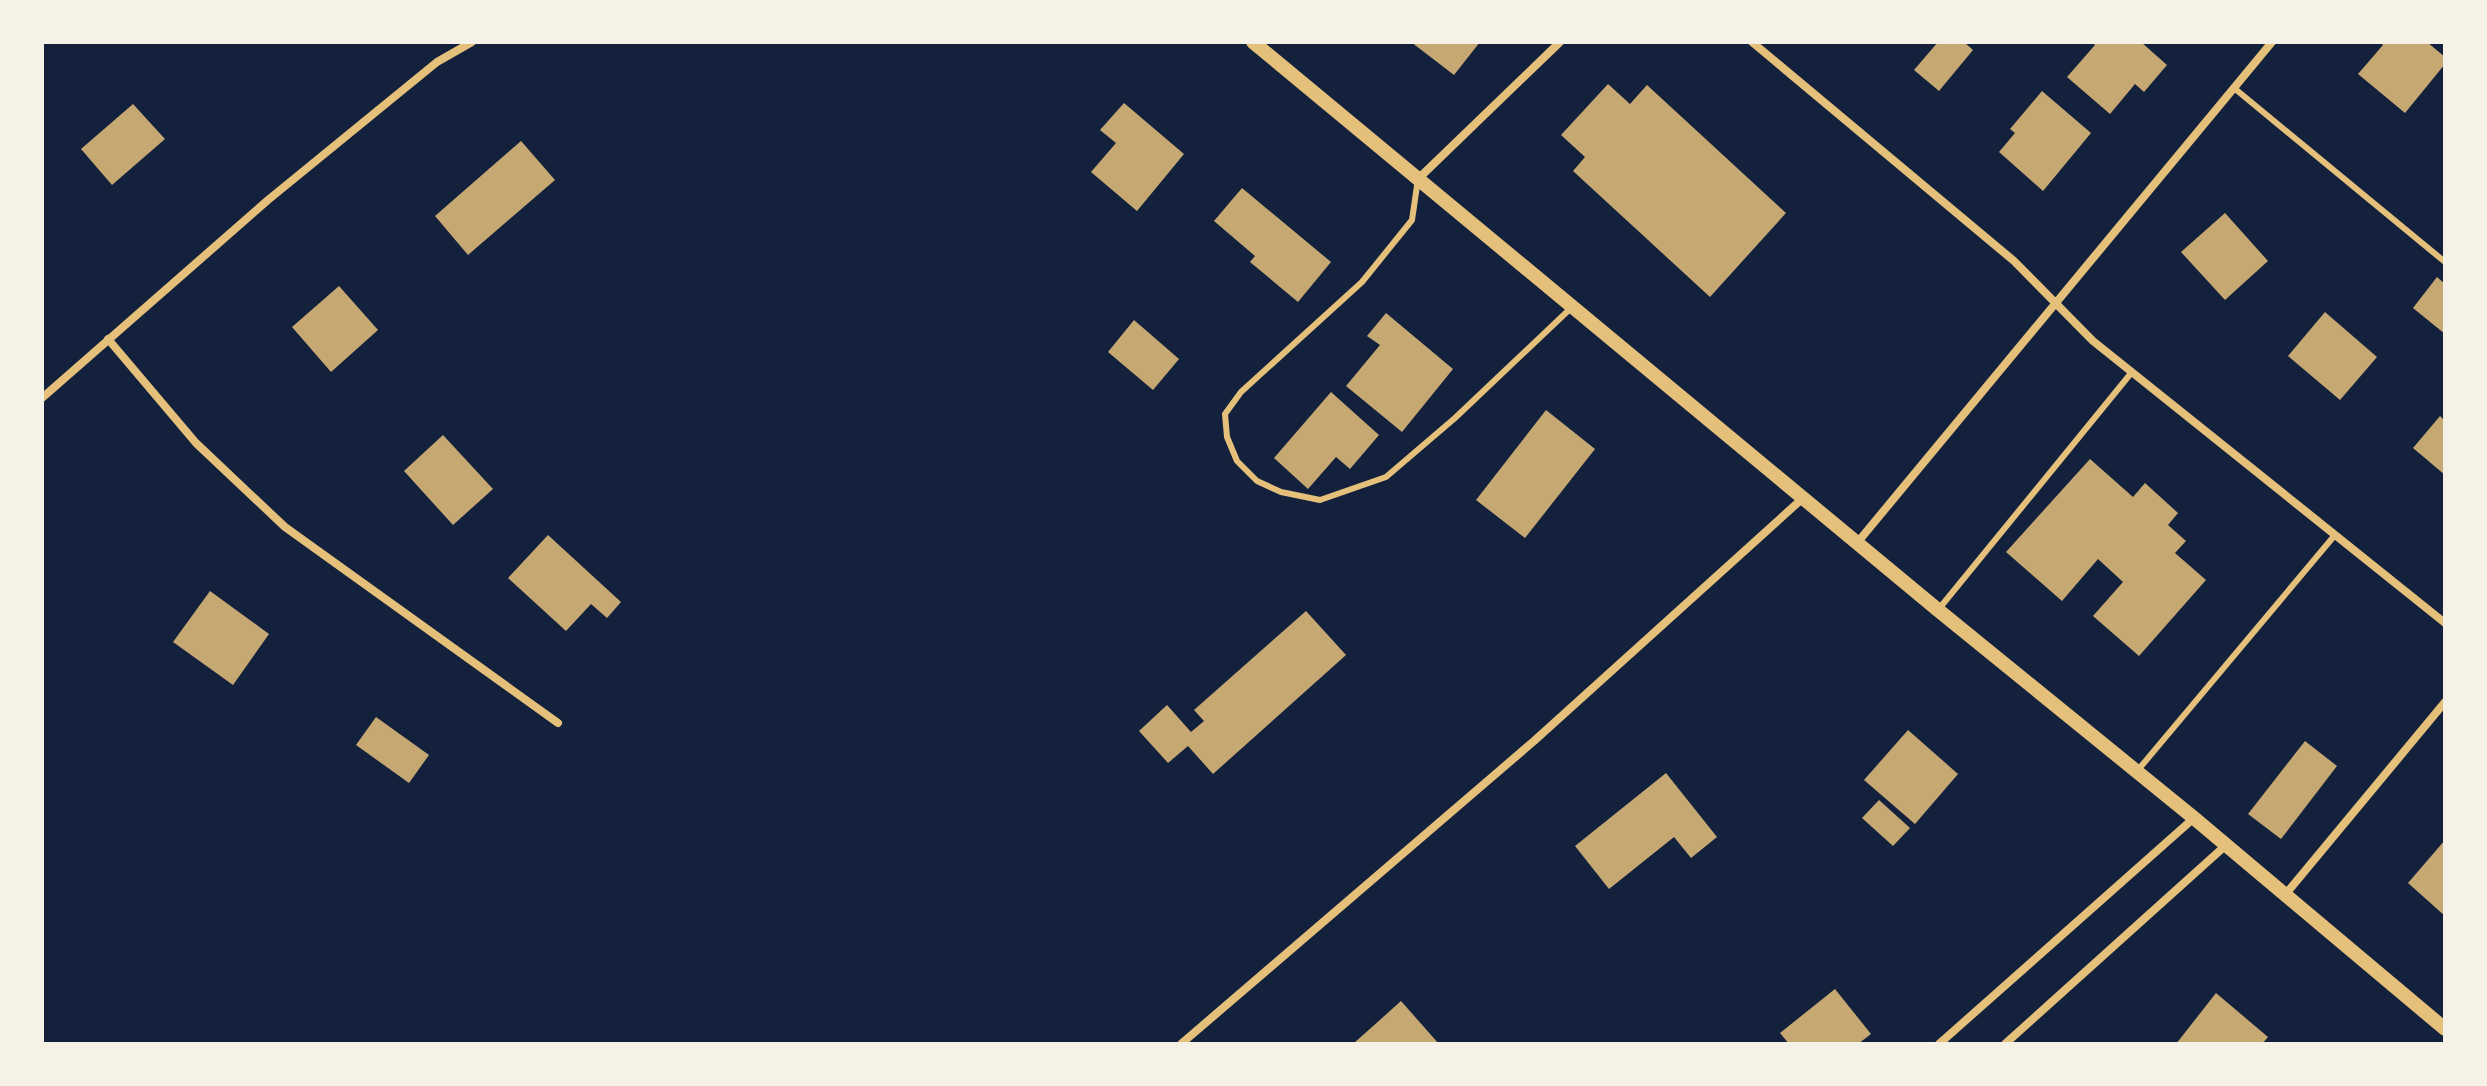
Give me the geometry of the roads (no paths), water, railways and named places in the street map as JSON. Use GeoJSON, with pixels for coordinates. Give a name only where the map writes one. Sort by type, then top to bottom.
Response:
{"type":"FeatureCollection","features":[{"type":"Feature","properties":{"kind":"street"},"geometry":{"type":"LineString","coordinates":[[42,398],[280,190],[437,62],[472,42]]}},
{"type":"Feature","properties":{"kind":"street"},"geometry":{"type":"LineString","coordinates":[[1253,42],[1938,610],[2194,818],[2445,1029]]}},
{"type":"Feature","properties":{"kind":"street"},"geometry":{"type":"LineString","coordinates":[[1418,179],[1560,42]]}},
{"type":"Feature","properties":{"kind":"street"},"geometry":{"type":"LineString","coordinates":[[1752,42],[2014,261],[2093,341],[2445,623]]}},
{"type":"Feature","properties":{"kind":"street"},"geometry":{"type":"LineString","coordinates":[[1857,543],[2272,42]]}},
{"type":"Feature","properties":{"kind":"street"},"geometry":{"type":"LineString","coordinates":[[108,339],[196,443],[285,527],[558,723]]}},
{"type":"Feature","properties":{"kind":"street"},"geometry":{"type":"LineString","coordinates":[[1181,1044],[1534,741],[1803,498]]}},
{"type":"Feature","properties":{"kind":"street"},"geometry":{"type":"LineString","coordinates":[[2284,896],[2445,702]]}},
{"type":"Feature","properties":{"kind":"street"},"geometry":{"type":"LineString","coordinates":[[1939,1044],[2194,818]]}},
{"type":"Feature","properties":{"kind":"street"},"geometry":{"type":"LineString","coordinates":[[2005,1044],[2225,846]]}},
{"type":"Feature","properties":{"kind":"lane"},"geometry":{"type":"LineString","coordinates":[[2234,88],[2445,262]]}},
{"type":"Feature","properties":{"kind":"lane"},"geometry":{"type":"LineString","coordinates":[[1418,179],[1412,220],[1362,282],[1241,392],[1225,414],[1227,437],[1237,461],[1257,481],[1281,492],[1320,500],[1386,477],[1455,418],[1572,306]]}},
{"type":"Feature","properties":{"kind":"lane"},"geometry":{"type":"LineString","coordinates":[[1938,610],[2132,372]]}},
{"type":"Feature","properties":{"kind":"lane"},"geometry":{"type":"LineString","coordinates":[[2136,773],[2335,535]]}}]}
